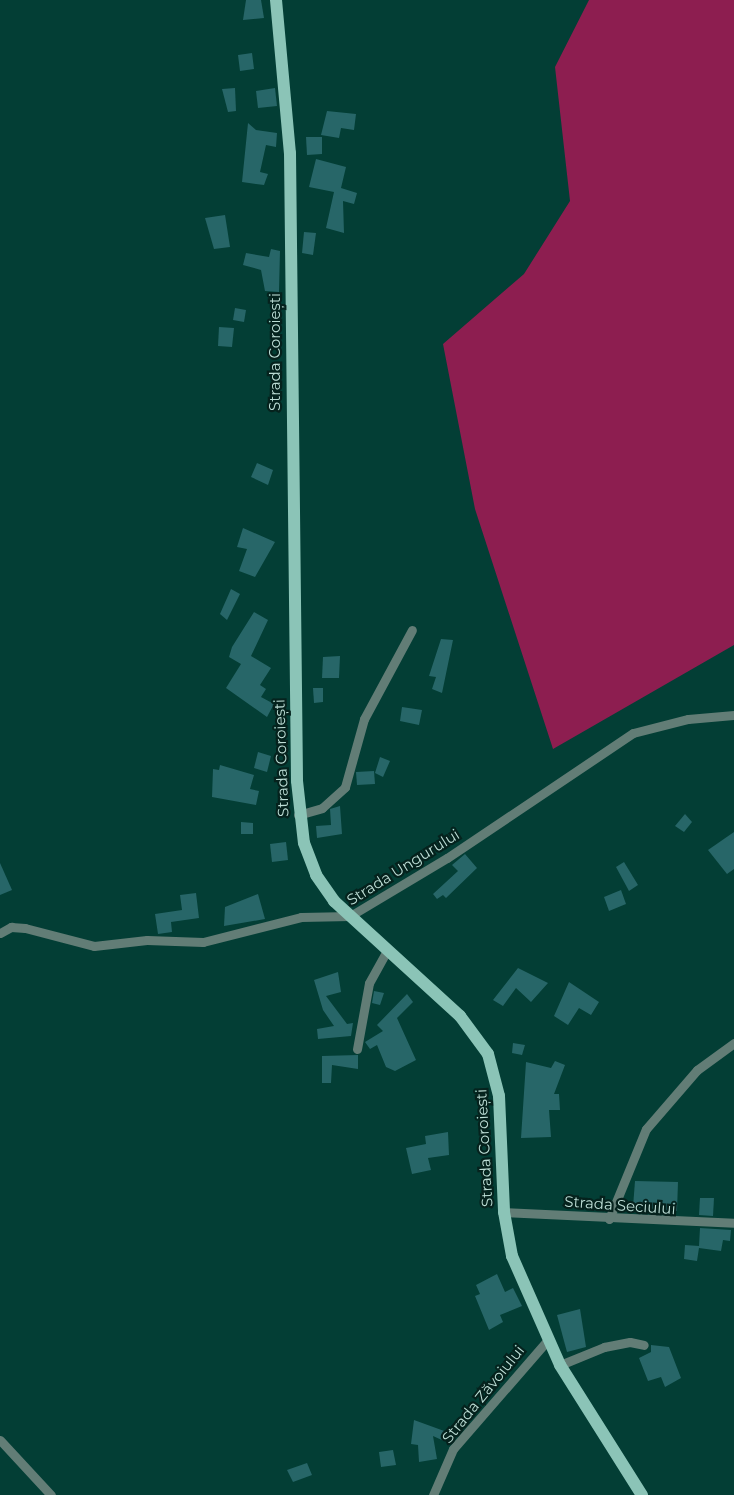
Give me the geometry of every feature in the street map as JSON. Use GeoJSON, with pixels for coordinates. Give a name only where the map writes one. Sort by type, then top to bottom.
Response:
{"type":"FeatureCollection","features":[{"type":"Feature","properties":{"kind":"main road","name":"Strada Coroiești"},"geometry":{"type":"LineString","coordinates":[[276,0],[290,162],[298,815],[316,876],[355,921],[460,1016],[491,1061],[501,1113],[504,1212],[512,1256],[560,1365],[642,1495]]}},
{"type":"Feature","properties":{"kind":"street"},"geometry":{"type":"LineString","coordinates":[[298,815],[322,808],[338,798],[345,787],[364,719],[412,630]]}},
{"type":"Feature","properties":{"kind":"street","name":"Strada Ungurului"},"geometry":{"type":"LineString","coordinates":[[0,933],[11,927],[25,928],[94,946],[147,940],[203,942],[301,917],[355,921],[633,733],[688,719],[734,715]]}},
{"type":"Feature","properties":{"kind":"street"},"geometry":{"type":"LineString","coordinates":[[358,1049],[369,983],[388,949]]}},
{"type":"Feature","properties":{"kind":"street"},"geometry":{"type":"LineString","coordinates":[[608,1219],[646,1129],[697,1070],[734,1043]]}},
{"type":"Feature","properties":{"kind":"street","name":"Strada Seciului"},"geometry":{"type":"LineString","coordinates":[[504,1212],[608,1219],[734,1223]]}},
{"type":"Feature","properties":{"kind":"street","name":"Strada Zăvoiului"},"geometry":{"type":"LineString","coordinates":[[433,1495],[453,1449],[548,1341]]}},
{"type":"Feature","properties":{"kind":"street"},"geometry":{"type":"LineString","coordinates":[[560,1365],[604,1347],[630,1342],[644,1345]]}},
{"type":"Feature","properties":{"kind":"street"},"geometry":{"type":"LineString","coordinates":[[0,1440],[51,1495]]}},
{"type":"Feature","properties":{"kind":"shaded area"},"geometry":{"type":"Polygon","coordinates":[[[589,0],[734,0],[734,645],[553,749],[475,509],[443,344],[524,274],[570,201],[555,67],[589,0]]]}},
{"type":"Feature","properties":{"kind":"building"},"geometry":{"type":"Polygon","coordinates":[[[246,0],[261,0],[264,18],[243,20],[246,0]]]}},
{"type":"Feature","properties":{"kind":"building"},"geometry":{"type":"Polygon","coordinates":[[[252,53],[254,69],[240,71],[238,55],[252,53]]]}},
{"type":"Feature","properties":{"kind":"building"},"geometry":{"type":"Polygon","coordinates":[[[235,88],[236,111],[228,112],[222,89],[235,88]]]}},
{"type":"Feature","properties":{"kind":"building"},"geometry":{"type":"Polygon","coordinates":[[[275,88],[277,106],[258,108],[256,91],[275,88]]]}},
{"type":"Feature","properties":{"kind":"building"},"geometry":{"type":"Polygon","coordinates":[[[327,111],[356,114],[354,130],[341,128],[339,138],[321,135],[327,111]]]}},
{"type":"Feature","properties":{"kind":"building"},"geometry":{"type":"Polygon","coordinates":[[[248,123],[256,130],[277,133],[276,147],[266,145],[260,172],[268,174],[264,185],[242,182],[248,123]]]}},
{"type":"Feature","properties":{"kind":"building"},"geometry":{"type":"Polygon","coordinates":[[[306,137],[322,137],[322,154],[307,155],[306,137]]]}},
{"type":"Feature","properties":{"kind":"building"},"geometry":{"type":"Polygon","coordinates":[[[316,159],[346,167],[341,188],[357,193],[354,204],[343,201],[344,233],[326,228],[334,192],[309,187],[316,159]]]}},
{"type":"Feature","properties":{"kind":"building"},"geometry":{"type":"Polygon","coordinates":[[[225,215],[230,247],[214,249],[205,218],[225,215]]]}},
{"type":"Feature","properties":{"kind":"building"},"geometry":{"type":"Polygon","coordinates":[[[304,232],[316,233],[313,255],[302,253],[304,232]]]}},
{"type":"Feature","properties":{"kind":"building"},"geometry":{"type":"Polygon","coordinates":[[[271,249],[280,251],[279,292],[265,291],[261,270],[243,265],[246,253],[269,257],[271,249]]]}},
{"type":"Feature","properties":{"kind":"building"},"geometry":{"type":"Polygon","coordinates":[[[235,308],[246,310],[244,322],[233,320],[235,308]]]}},
{"type":"Feature","properties":{"kind":"building"},"geometry":{"type":"Polygon","coordinates":[[[219,327],[234,328],[232,347],[218,346],[219,327]]]}},
{"type":"Feature","properties":{"kind":"building"},"geometry":{"type":"Polygon","coordinates":[[[257,463],[273,470],[268,485],[251,477],[257,463]]]}},
{"type":"Feature","properties":{"kind":"building"},"geometry":{"type":"Polygon","coordinates":[[[243,528],[275,542],[255,577],[239,571],[247,549],[237,547],[243,528]]]}},
{"type":"Feature","properties":{"kind":"building"},"geometry":{"type":"Polygon","coordinates":[[[231,589],[240,594],[227,620],[220,614],[231,589]]]}},
{"type":"Feature","properties":{"kind":"building"},"geometry":{"type":"Polygon","coordinates":[[[254,612],[268,620],[251,656],[271,668],[260,685],[266,689],[261,697],[274,704],[267,717],[226,688],[241,664],[229,657],[232,647],[254,612]]]}},
{"type":"Feature","properties":{"kind":"building"},"geometry":{"type":"Polygon","coordinates":[[[441,639],[453,640],[442,693],[432,689],[436,677],[429,676],[441,639]]]}},
{"type":"Feature","properties":{"kind":"building"},"geometry":{"type":"Polygon","coordinates":[[[340,656],[339,678],[322,678],[323,657],[340,656]]]}},
{"type":"Feature","properties":{"kind":"building"},"geometry":{"type":"Polygon","coordinates":[[[313,688],[323,688],[323,702],[314,703],[313,688]]]}},
{"type":"Feature","properties":{"kind":"building"},"geometry":{"type":"Polygon","coordinates":[[[402,707],[422,710],[419,725],[400,721],[402,707]]]}},
{"type":"Feature","properties":{"kind":"building"},"geometry":{"type":"Polygon","coordinates":[[[258,752],[271,756],[267,772],[254,768],[258,752]]]}},
{"type":"Feature","properties":{"kind":"building"},"geometry":{"type":"Polygon","coordinates":[[[380,757],[390,761],[383,777],[375,773],[380,757]]]}},
{"type":"Feature","properties":{"kind":"building"},"geometry":{"type":"Polygon","coordinates":[[[220,765],[254,775],[250,789],[259,791],[256,805],[212,797],[213,769],[219,770],[220,765]]]}},
{"type":"Feature","properties":{"kind":"building"},"geometry":{"type":"Polygon","coordinates":[[[374,771],[375,784],[357,785],[356,772],[374,771]]]}},
{"type":"Feature","properties":{"kind":"building"},"geometry":{"type":"Polygon","coordinates":[[[340,806],[342,834],[317,838],[316,826],[331,825],[330,809],[340,806]]]}},
{"type":"Feature","properties":{"kind":"building"},"geometry":{"type":"Polygon","coordinates":[[[685,814],[692,822],[684,832],[675,826],[685,814]]]}},
{"type":"Feature","properties":{"kind":"building"},"geometry":{"type":"Polygon","coordinates":[[[241,822],[253,823],[253,834],[241,834],[241,822]]]}},
{"type":"Feature","properties":{"kind":"building"},"geometry":{"type":"Polygon","coordinates":[[[734,832],[734,869],[727,874],[708,850],[734,832]]]}},
{"type":"Feature","properties":{"kind":"building"},"geometry":{"type":"Polygon","coordinates":[[[286,842],[288,860],[272,862],[270,844],[286,842]]]}},
{"type":"Feature","properties":{"kind":"building"},"geometry":{"type":"Polygon","coordinates":[[[465,854],[477,868],[446,898],[443,895],[437,899],[433,894],[458,871],[452,865],[465,854]]]}},
{"type":"Feature","properties":{"kind":"building"},"geometry":{"type":"Polygon","coordinates":[[[624,862],[638,885],[629,891],[616,867],[624,862]]]}},
{"type":"Feature","properties":{"kind":"building"},"geometry":{"type":"Polygon","coordinates":[[[0,863],[12,890],[0,895],[0,863]]]}},
{"type":"Feature","properties":{"kind":"building"},"geometry":{"type":"Polygon","coordinates":[[[621,890],[626,904],[609,911],[604,897],[621,890]]]}},
{"type":"Feature","properties":{"kind":"building"},"geometry":{"type":"Polygon","coordinates":[[[196,893],[199,918],[171,922],[172,932],[158,934],[155,914],[182,910],[180,895],[196,893]]]}},
{"type":"Feature","properties":{"kind":"building"},"geometry":{"type":"Polygon","coordinates":[[[258,894],[265,919],[224,926],[225,907],[258,894]]]}},
{"type":"Feature","properties":{"kind":"building"},"geometry":{"type":"Polygon","coordinates":[[[518,968],[548,983],[531,1002],[516,988],[503,1006],[493,1000],[518,968]]]}},
{"type":"Feature","properties":{"kind":"building"},"geometry":{"type":"Polygon","coordinates":[[[338,972],[341,992],[326,996],[347,1024],[353,1023],[351,1036],[318,1039],[317,1029],[334,1026],[323,1010],[314,980],[338,972]]]}},
{"type":"Feature","properties":{"kind":"building"},"geometry":{"type":"Polygon","coordinates":[[[569,982],[599,1002],[591,1015],[579,1008],[568,1025],[554,1016],[569,982]]]}},
{"type":"Feature","properties":{"kind":"building"},"geometry":{"type":"Polygon","coordinates":[[[374,991],[384,993],[380,1005],[372,1003],[374,991]]]}},
{"type":"Feature","properties":{"kind":"building"},"geometry":{"type":"Polygon","coordinates":[[[407,994],[413,1002],[397,1018],[416,1060],[395,1071],[386,1067],[377,1045],[370,1049],[365,1042],[383,1031],[377,1025],[407,994]]]}},
{"type":"Feature","properties":{"kind":"building"},"geometry":{"type":"Polygon","coordinates":[[[513,1043],[525,1045],[522,1055],[512,1053],[513,1043]]]}},
{"type":"Feature","properties":{"kind":"building"},"geometry":{"type":"Polygon","coordinates":[[[358,1055],[358,1069],[332,1065],[331,1083],[322,1083],[322,1056],[358,1055]]]}},
{"type":"Feature","properties":{"kind":"building"},"geometry":{"type":"Polygon","coordinates":[[[555,1061],[565,1065],[554,1094],[559,1094],[560,1110],[549,1110],[551,1137],[521,1138],[526,1062],[551,1068],[555,1061]]]}},
{"type":"Feature","properties":{"kind":"building"},"geometry":{"type":"Polygon","coordinates":[[[448,1132],[449,1155],[428,1158],[431,1170],[412,1174],[406,1148],[426,1144],[425,1136],[448,1132]]]}},
{"type":"Feature","properties":{"kind":"building"},"geometry":{"type":"Polygon","coordinates":[[[635,1181],[678,1182],[677,1211],[633,1207],[635,1181]]]}},
{"type":"Feature","properties":{"kind":"building"},"geometry":{"type":"Polygon","coordinates":[[[700,1198],[714,1198],[713,1216],[699,1215],[700,1198]]]}},
{"type":"Feature","properties":{"kind":"building"},"geometry":{"type":"Polygon","coordinates":[[[700,1228],[731,1230],[730,1241],[723,1240],[721,1251],[699,1248],[697,1261],[684,1259],[685,1245],[699,1246],[700,1228]]]}},
{"type":"Feature","properties":{"kind":"building"},"geometry":{"type":"Polygon","coordinates":[[[497,1274],[505,1292],[513,1288],[522,1306],[500,1315],[503,1322],[489,1330],[475,1296],[480,1294],[476,1285],[497,1274]]]}},
{"type":"Feature","properties":{"kind":"building"},"geometry":{"type":"Polygon","coordinates":[[[580,1309],[586,1347],[567,1352],[557,1315],[580,1309]]]}},
{"type":"Feature","properties":{"kind":"building"},"geometry":{"type":"Polygon","coordinates":[[[651,1345],[669,1347],[681,1378],[665,1387],[661,1377],[648,1381],[639,1358],[651,1352],[651,1345]]]}},
{"type":"Feature","properties":{"kind":"building"},"geometry":{"type":"Polygon","coordinates":[[[414,1420],[447,1432],[444,1441],[433,1436],[437,1459],[419,1462],[418,1445],[411,1444],[414,1420]]]}},
{"type":"Feature","properties":{"kind":"building"},"geometry":{"type":"Polygon","coordinates":[[[393,1450],[396,1465],[381,1467],[379,1452],[393,1450]]]}},
{"type":"Feature","properties":{"kind":"building"},"geometry":{"type":"Polygon","coordinates":[[[307,1463],[312,1475],[293,1482],[287,1470],[307,1463]]]}}]}
